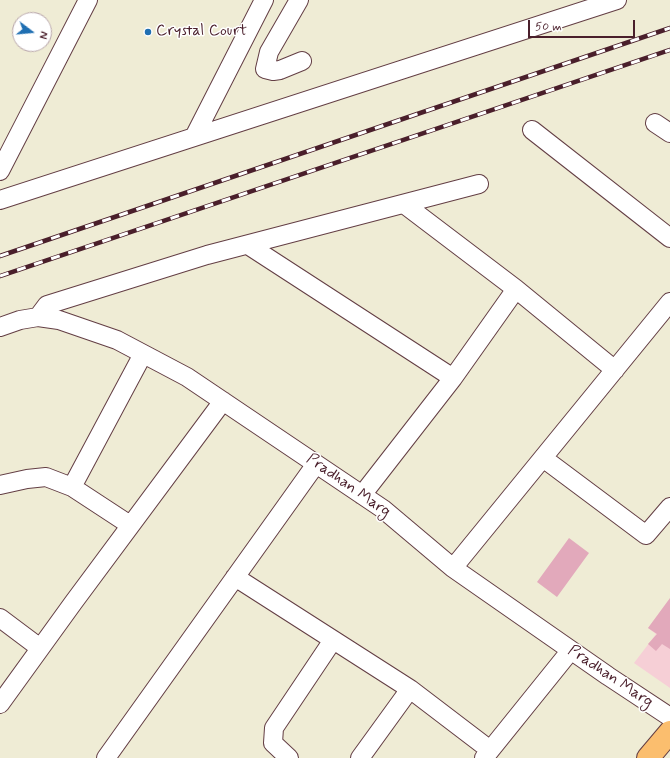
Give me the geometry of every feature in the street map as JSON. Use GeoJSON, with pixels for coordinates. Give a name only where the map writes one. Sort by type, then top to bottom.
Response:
{"type":"FeatureCollection","features":[{"type":"Feature","properties":{"kind":"main road"},"geometry":{"type":"LineString","coordinates":[[648,758],[670,732]]}},
{"type":"Feature","properties":{"kind":"street"},"geometry":{"type":"LineString","coordinates":[[0,171],[88,0]]}},
{"type":"Feature","properties":{"kind":"street"},"geometry":{"type":"LineString","coordinates":[[194,137],[264,0]]}},
{"type":"Feature","properties":{"kind":"street"},"geometry":{"type":"LineString","coordinates":[[299,0],[270,52],[265,69],[272,71],[280,70],[302,61]]}},
{"type":"Feature","properties":{"kind":"street"},"geometry":{"type":"LineString","coordinates":[[0,200],[617,0]]}},
{"type":"Feature","properties":{"kind":"street"},"geometry":{"type":"LineString","coordinates":[[655,122],[670,133]]}},
{"type":"Feature","properties":{"kind":"street"},"geometry":{"type":"LineString","coordinates":[[532,130],[670,238]]}},
{"type":"Feature","properties":{"kind":"street"},"geometry":{"type":"LineString","coordinates":[[38,317],[47,305],[207,255],[479,184]]}},
{"type":"Feature","properties":{"kind":"street"},"geometry":{"type":"LineString","coordinates":[[404,204],[516,289],[615,370]]}},
{"type":"Feature","properties":{"kind":"street"},"geometry":{"type":"LineString","coordinates":[[248,244],[454,378]]}},
{"type":"Feature","properties":{"kind":"street"},"geometry":{"type":"LineString","coordinates":[[362,495],[454,378],[516,289]]}},
{"type":"Feature","properties":{"kind":"street"},"geometry":{"type":"LineString","coordinates":[[453,568],[670,302]]}},
{"type":"Feature","properties":{"kind":"street","name":"Pradhan Marg"},"geometry":{"type":"LineString","coordinates":[[0,327],[20,320],[38,317],[75,324],[117,340],[187,377],[383,509],[453,568],[670,717]]}},
{"type":"Feature","properties":{"kind":"street"},"geometry":{"type":"LineString","coordinates":[[72,487],[143,354]]}},
{"type":"Feature","properties":{"kind":"street"},"geometry":{"type":"LineString","coordinates":[[0,704],[130,525],[223,401]]}},
{"type":"Feature","properties":{"kind":"street"},"geometry":{"type":"LineString","coordinates":[[543,458],[646,536],[670,507]]}},
{"type":"Feature","properties":{"kind":"street"},"geometry":{"type":"LineString","coordinates":[[106,758],[316,464]]}},
{"type":"Feature","properties":{"kind":"street"},"geometry":{"type":"LineString","coordinates":[[0,485],[27,479],[46,478],[72,487],[130,525]]}},
{"type":"Feature","properties":{"kind":"street"},"geometry":{"type":"LineString","coordinates":[[235,577],[410,689],[487,754],[571,650]]}},
{"type":"Feature","properties":{"kind":"street"},"geometry":{"type":"LineString","coordinates":[[0,618],[40,648]]}},
{"type":"Feature","properties":{"kind":"street"},"geometry":{"type":"LineString","coordinates":[[289,758],[273,743],[274,728],[333,640]]}},
{"type":"Feature","properties":{"kind":"street"},"geometry":{"type":"LineString","coordinates":[[360,758],[410,689]]}},
{"type":"Feature","properties":{"kind":"shaded area"},"geometry":{"type":"Polygon","coordinates":[[[670,599],[670,688],[634,663],[656,634],[648,628],[670,599]]]}},
{"type":"Feature","properties":{"kind":"building"},"geometry":{"type":"Polygon","coordinates":[[[569,538],[589,553],[557,597],[537,582],[569,538]]]}},
{"type":"Feature","properties":{"kind":"building"},"geometry":{"type":"Polygon","coordinates":[[[670,598],[670,649],[662,644],[656,651],[648,644],[657,634],[648,628],[670,598]]]}},
{"type":"Feature","properties":{"kind":"railway"},"geometry":{"type":"LineString","coordinates":[[0,256],[670,28]]}},
{"type":"Feature","properties":{"kind":"railway"},"geometry":{"type":"LineString","coordinates":[[0,276],[670,50]]}},
{"type":"Feature","properties":{"kind":"place","name":"Crystal Court"},"geometry":{"type":"Point","coordinates":[148,32]}}]}
